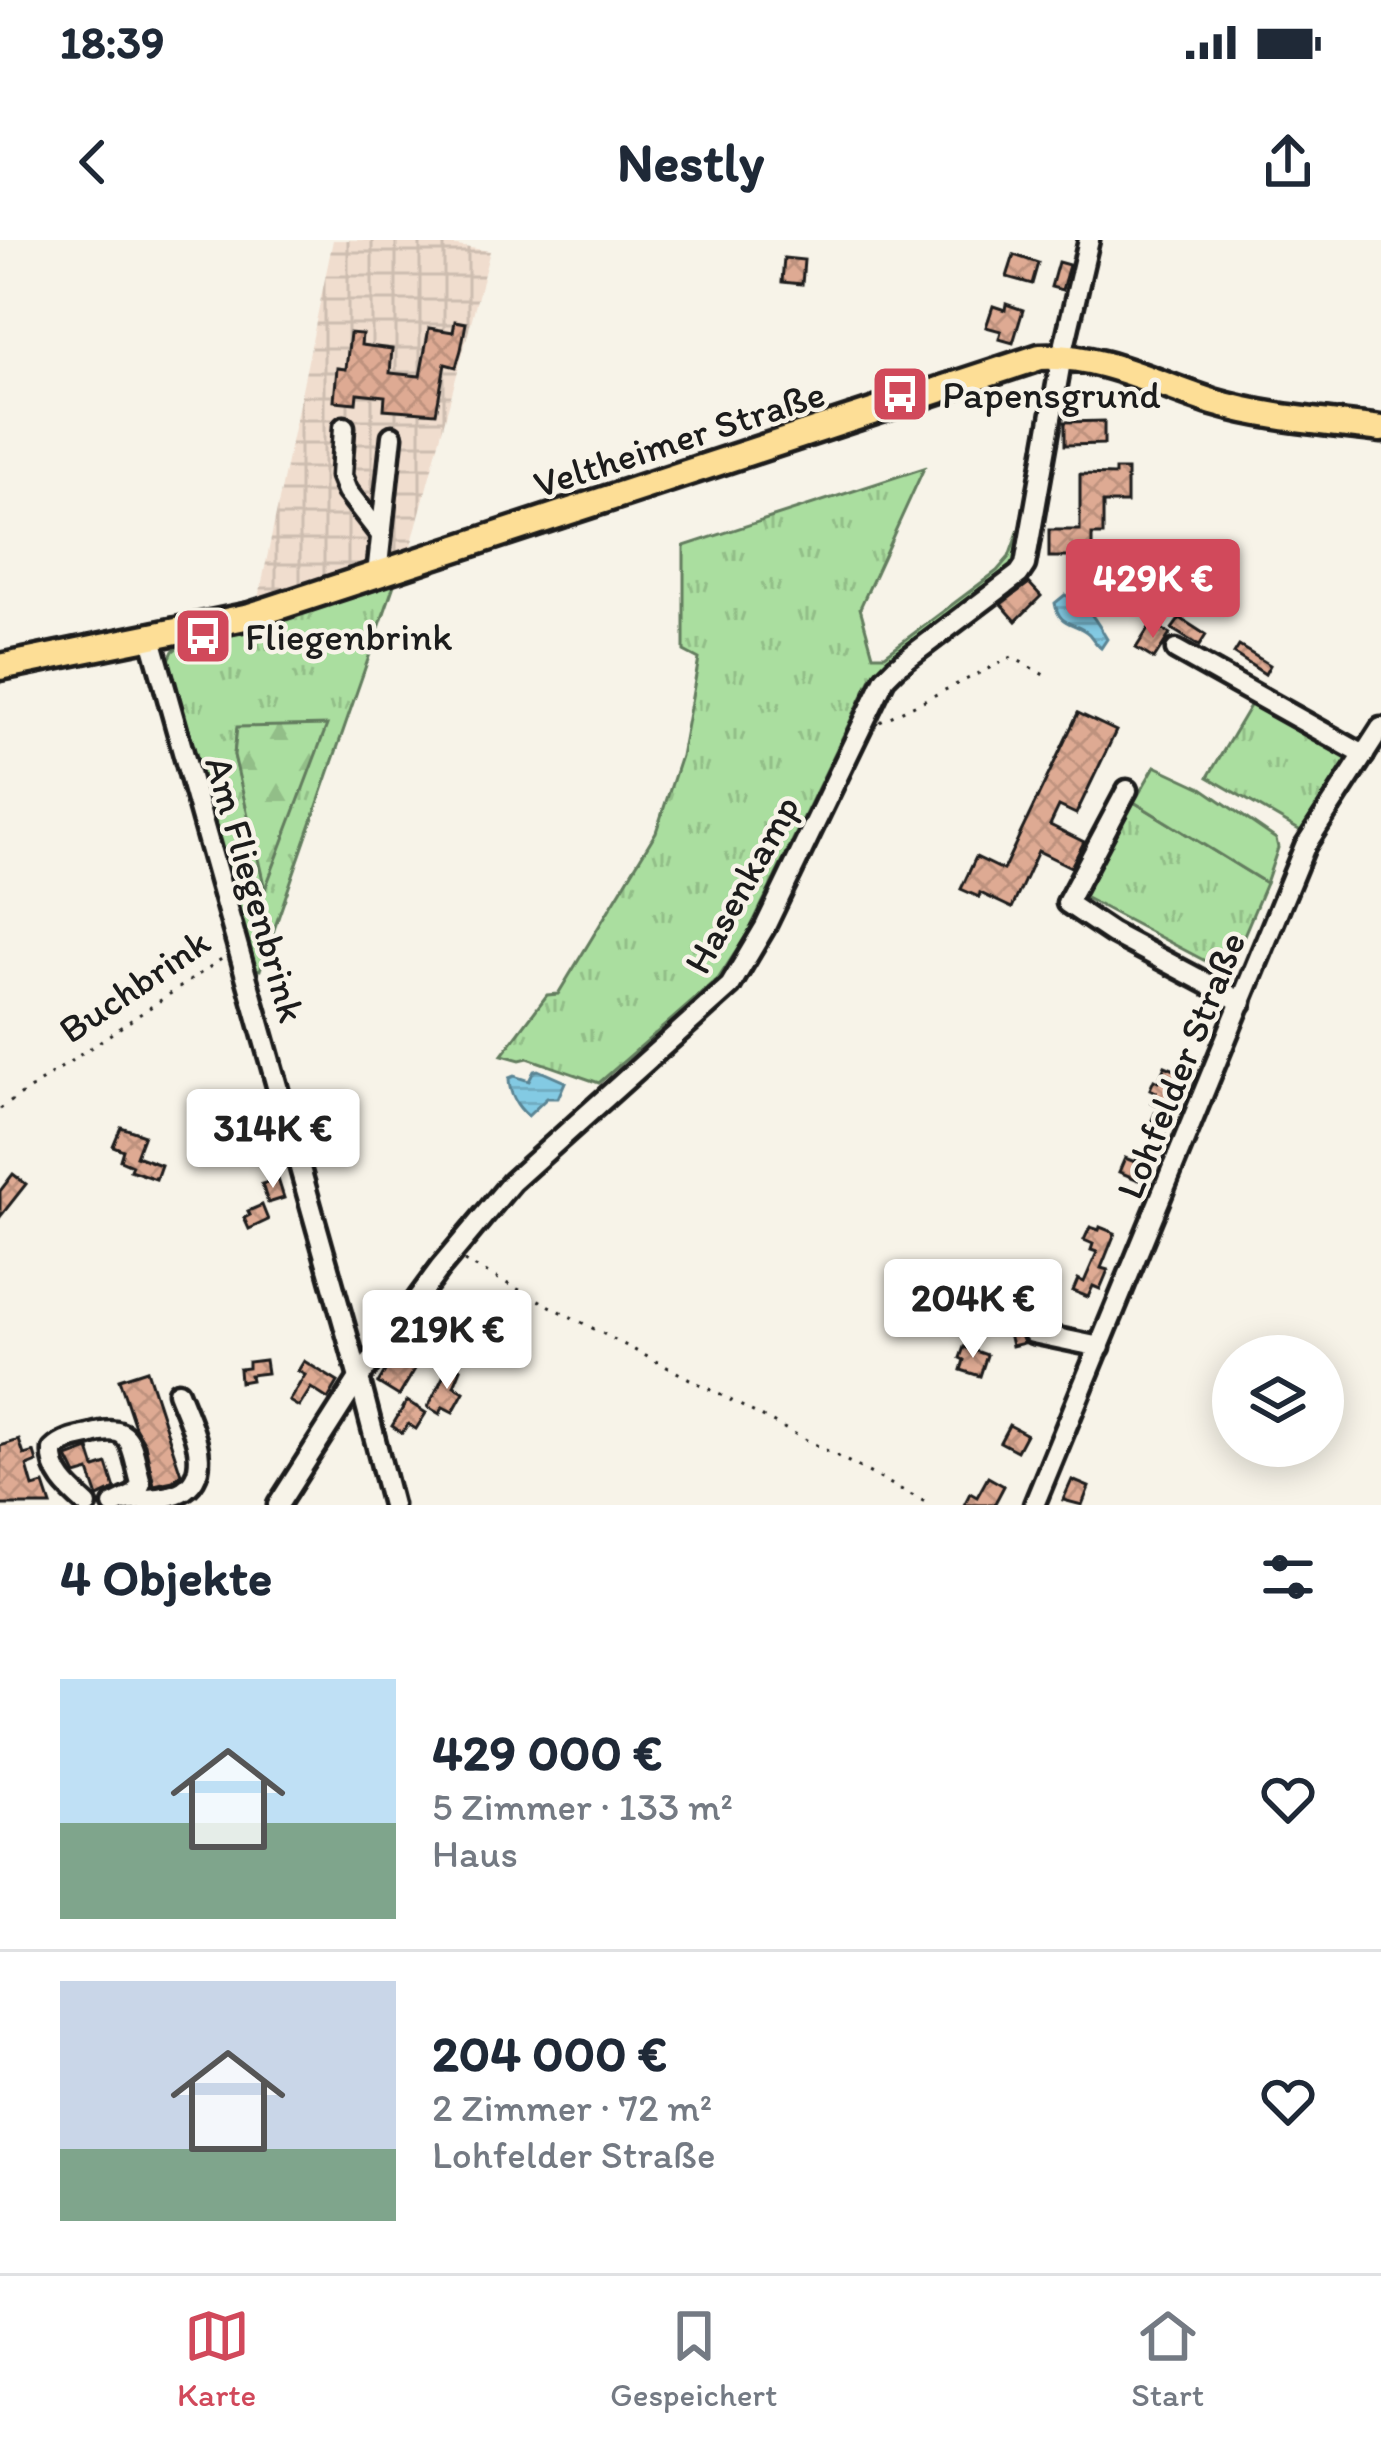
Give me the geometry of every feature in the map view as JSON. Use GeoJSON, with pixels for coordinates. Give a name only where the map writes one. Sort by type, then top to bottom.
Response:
{"type":"FeatureCollection","features":[{"type":"Feature","properties":{"kind":"main road","name":"Veltheimer Straße"},"geometry":{"type":"LineString","coordinates":[[0,667],[250,616],[1040,357],[1093,360],[1252,412],[1381,429]]}},
{"type":"Feature","properties":{"kind":"street"},"geometry":{"type":"LineString","coordinates":[[1062,356],[1089,240]]}},
{"type":"Feature","properties":{"kind":"street","name":"Hasenkamp"},"geometry":{"type":"LineString","coordinates":[[278,1505],[359,1378],[512,1182],[730,986],[765,927],[885,679],[1019,574],[1025,565],[1062,356]]}},
{"type":"Feature","properties":{"kind":"street"},"geometry":{"type":"LineString","coordinates":[[344,428],[341,476],[347,491],[382,535]]}},
{"type":"Feature","properties":{"kind":"street"},"geometry":{"type":"LineString","coordinates":[[377,575],[392,436]]}},
{"type":"Feature","properties":{"kind":"street","name":"Am Fliegenbrink"},"geometry":{"type":"LineString","coordinates":[[151,638],[392,1505]]}},
{"type":"Feature","properties":{"kind":"street"},"geometry":{"type":"LineString","coordinates":[[1176,650],[1364,755]]}},
{"type":"Feature","properties":{"kind":"street","name":"Lohfelder Straße"},"geometry":{"type":"LineString","coordinates":[[1034,1505],[1305,846],[1381,728]]}},
{"type":"Feature","properties":{"kind":"street"},"geometry":{"type":"LineString","coordinates":[[1127,790],[1067,903],[1112,933],[1242,1002]]}},
{"type":"Feature","properties":{"kind":"street"},"geometry":{"type":"LineString","coordinates":[[1033,1333],[1100,1347]]}},
{"type":"Feature","properties":{"kind":"street"},"geometry":{"type":"LineString","coordinates":[[118,1503],[182,1492],[190,1485],[201,1452],[178,1392]]}},
{"type":"Feature","properties":{"kind":"street"},"geometry":{"type":"LineString","coordinates":[[87,1505],[64,1484],[52,1450],[62,1442],[110,1429],[127,1437],[141,1483],[136,1493],[118,1503]]}},
{"type":"Feature","properties":{"kind":"path"},"geometry":{"type":"LineString","coordinates":[[861,726],[871,727],[1012,657],[1045,675]]}},
{"type":"Feature","properties":{"kind":"path","name":"Buchbrink"},"geometry":{"type":"LineString","coordinates":[[0,1109],[239,947]]}},
{"type":"Feature","properties":{"kind":"path"},"geometry":{"type":"LineString","coordinates":[[451,1256],[931,1505]]}},
{"type":"Feature","properties":{"kind":"shaded area"},"geometry":{"type":"Polygon","coordinates":[[[333,240],[417,240],[490,251],[410,550],[409,569],[257,606],[333,240]]]}},
{"type":"Feature","properties":{"kind":"green space"},"geometry":{"type":"Polygon","coordinates":[[[1054,377],[1021,563],[880,679],[872,676],[748,933],[718,979],[599,1083],[528,1058],[502,1055],[547,995],[558,994],[656,832],[681,756],[699,659],[684,651],[684,546],[924,468],[860,608],[873,655],[885,655],[1009,557],[1023,518],[1046,380],[1054,377]]]}},
{"type":"Feature","properties":{"kind":"green space"},"geometry":{"type":"Polygon","coordinates":[[[396,579],[260,970],[252,968],[169,660],[183,643],[396,579]],[[237,728],[234,755],[266,887],[237,728]]]}},
{"type":"Feature","properties":{"kind":"green space"},"geometry":{"type":"Polygon","coordinates":[[[1254,699],[1355,756],[1306,834],[1208,777],[1254,699]]]}},
{"type":"Feature","properties":{"kind":"green space"},"geometry":{"type":"Polygon","coordinates":[[[327,725],[265,889],[234,755],[237,727],[327,725]]]}},
{"type":"Feature","properties":{"kind":"green space"},"geometry":{"type":"Polygon","coordinates":[[[1155,766],[1202,788],[1276,839],[1278,848],[1266,883],[1134,802],[1155,766]]]}},
{"type":"Feature","properties":{"kind":"green space"},"geometry":{"type":"Polygon","coordinates":[[[1134,802],[1266,883],[1228,973],[1082,896],[1134,802]]]}},
{"type":"Feature","properties":{"kind":"water"},"geometry":{"type":"Polygon","coordinates":[[[1065,595],[1094,619],[1107,639],[1101,648],[1089,634],[1060,616],[1055,603],[1065,595]]]}},
{"type":"Feature","properties":{"kind":"water"},"geometry":{"type":"Polygon","coordinates":[[[538,1070],[565,1082],[558,1098],[547,1098],[528,1116],[514,1099],[509,1078],[529,1081],[538,1070]]]}},
{"type":"Feature","properties":{"kind":"building"},"geometry":{"type":"Polygon","coordinates":[[[1014,255],[1038,263],[1032,284],[1007,277],[1014,255]]]}},
{"type":"Feature","properties":{"kind":"building"},"geometry":{"type":"Polygon","coordinates":[[[784,258],[804,260],[802,284],[782,282],[784,258]]]}},
{"type":"Feature","properties":{"kind":"building"},"geometry":{"type":"Polygon","coordinates":[[[1058,262],[1069,265],[1062,290],[1051,287],[1058,262]]]}},
{"type":"Feature","properties":{"kind":"building"},"geometry":{"type":"Polygon","coordinates":[[[1006,304],[1023,310],[1013,343],[999,339],[1001,331],[986,327],[993,306],[1005,310],[1006,304]]]}},
{"type":"Feature","properties":{"kind":"building"},"geometry":{"type":"Polygon","coordinates":[[[455,321],[466,323],[461,350],[456,367],[445,364],[436,413],[384,409],[385,396],[357,393],[356,403],[334,401],[337,368],[346,369],[350,333],[362,334],[361,345],[392,349],[390,373],[420,376],[429,328],[453,332],[455,321]]]}},
{"type":"Feature","properties":{"kind":"building"},"geometry":{"type":"Polygon","coordinates":[[[1104,421],[1104,444],[1065,445],[1065,422],[1104,421]]]}},
{"type":"Feature","properties":{"kind":"building"},"geometry":{"type":"Polygon","coordinates":[[[1115,470],[1127,470],[1127,503],[1103,503],[1103,535],[1092,535],[1092,557],[1049,557],[1049,530],[1080,530],[1080,474],[1115,475],[1115,470]]]}},
{"type":"Feature","properties":{"kind":"building"},"geometry":{"type":"Polygon","coordinates":[[[1029,583],[1041,596],[1016,621],[1001,604],[1029,583]]]}},
{"type":"Feature","properties":{"kind":"building"},"geometry":{"type":"Polygon","coordinates":[[[1180,618],[1206,635],[1199,646],[1172,629],[1180,618]]]}},
{"type":"Feature","properties":{"kind":"building"},"geometry":{"type":"Polygon","coordinates":[[[1152,623],[1170,634],[1154,659],[1136,648],[1152,623]]]}},
{"type":"Feature","properties":{"kind":"building"},"geometry":{"type":"Polygon","coordinates":[[[1239,646],[1270,665],[1265,674],[1234,654],[1239,646]]]}},
{"type":"Feature","properties":{"kind":"building"},"geometry":{"type":"Polygon","coordinates":[[[1078,713],[1116,731],[1076,814],[1059,806],[1050,825],[1084,842],[1071,867],[1038,851],[1012,908],[961,889],[976,857],[1003,870],[1078,713]]]}},
{"type":"Feature","properties":{"kind":"building"},"geometry":{"type":"Polygon","coordinates":[[[1165,1066],[1180,1072],[1162,1107],[1151,1102],[1156,1092],[1150,1089],[1165,1066]]]}},
{"type":"Feature","properties":{"kind":"building"},"geometry":{"type":"Polygon","coordinates":[[[1155,1113],[1170,1120],[1162,1140],[1146,1134],[1155,1113]]]}},
{"type":"Feature","properties":{"kind":"building"},"geometry":{"type":"Polygon","coordinates":[[[121,1127],[144,1135],[136,1156],[161,1165],[156,1179],[130,1170],[132,1165],[120,1160],[123,1150],[113,1146],[121,1127]]]}},
{"type":"Feature","properties":{"kind":"building"},"geometry":{"type":"Polygon","coordinates":[[[1139,1153],[1151,1158],[1141,1181],[1119,1172],[1125,1158],[1135,1162],[1139,1153]]]}},
{"type":"Feature","properties":{"kind":"building"},"geometry":{"type":"Polygon","coordinates":[[[13,1174],[26,1184],[0,1217],[0,1191],[13,1174]]]}},
{"type":"Feature","properties":{"kind":"building"},"geometry":{"type":"Polygon","coordinates":[[[278,1179],[284,1198],[268,1203],[262,1184],[278,1179]]]}},
{"type":"Feature","properties":{"kind":"building"},"geometry":{"type":"Polygon","coordinates":[[[262,1205],[268,1220],[249,1229],[244,1218],[262,1205]]]}},
{"type":"Feature","properties":{"kind":"building"},"geometry":{"type":"Polygon","coordinates":[[[1090,1227],[1115,1233],[1101,1268],[1108,1270],[1100,1289],[1093,1286],[1088,1297],[1073,1291],[1078,1279],[1084,1282],[1097,1252],[1084,1240],[1090,1227]]]}},
{"type":"Feature","properties":{"kind":"building"},"geometry":{"type":"Polygon","coordinates":[[[1016,1285],[1026,1318],[1021,1319],[1020,1331],[1024,1343],[1012,1346],[999,1289],[1016,1285]]]}},
{"type":"Feature","properties":{"kind":"building"},"geometry":{"type":"Polygon","coordinates":[[[964,1347],[987,1355],[980,1376],[961,1370],[964,1347]]]}},
{"type":"Feature","properties":{"kind":"building"},"geometry":{"type":"Polygon","coordinates":[[[394,1356],[415,1369],[399,1396],[378,1383],[394,1356]]]}},
{"type":"Feature","properties":{"kind":"building"},"geometry":{"type":"Polygon","coordinates":[[[265,1360],[267,1373],[240,1382],[239,1369],[248,1368],[248,1362],[265,1360]]]}},
{"type":"Feature","properties":{"kind":"building"},"geometry":{"type":"Polygon","coordinates":[[[304,1361],[338,1382],[328,1399],[311,1388],[299,1407],[289,1401],[305,1375],[298,1371],[304,1361]]]}},
{"type":"Feature","properties":{"kind":"building"},"geometry":{"type":"Polygon","coordinates":[[[450,1363],[461,1369],[454,1386],[464,1392],[453,1412],[443,1407],[440,1414],[428,1407],[450,1363]]]}},
{"type":"Feature","properties":{"kind":"building"},"geometry":{"type":"Polygon","coordinates":[[[147,1370],[181,1474],[154,1485],[145,1444],[119,1379],[147,1370]]]}},
{"type":"Feature","properties":{"kind":"building"},"geometry":{"type":"Polygon","coordinates":[[[407,1401],[426,1413],[416,1429],[408,1424],[402,1433],[392,1426],[407,1401]]]}},
{"type":"Feature","properties":{"kind":"building"},"geometry":{"type":"Polygon","coordinates":[[[1009,1425],[1026,1434],[1017,1451],[1000,1442],[1009,1425]]]}},
{"type":"Feature","properties":{"kind":"building"},"geometry":{"type":"Polygon","coordinates":[[[19,1440],[24,1455],[34,1452],[37,1462],[27,1466],[33,1487],[44,1484],[51,1505],[0,1505],[0,1446],[19,1440]]]}},
{"type":"Feature","properties":{"kind":"building"},"geometry":{"type":"Polygon","coordinates":[[[89,1449],[95,1468],[107,1464],[115,1489],[98,1497],[89,1471],[76,1475],[67,1457],[89,1449]]]}},
{"type":"Feature","properties":{"kind":"building"},"geometry":{"type":"Polygon","coordinates":[[[988,1477],[1004,1486],[994,1505],[964,1505],[970,1493],[977,1497],[988,1477]]]}},
{"type":"Feature","properties":{"kind":"building"},"geometry":{"type":"Polygon","coordinates":[[[1072,1480],[1089,1487],[1082,1505],[1063,1500],[1072,1480]]]}},
{"type":"Feature","properties":{"kind":"place","name":"Papensgrund"},"geometry":{"type":"Point","coordinates":[900,394]}},
{"type":"Feature","properties":{"kind":"place","name":"Fliegenbrink"},"geometry":{"type":"Point","coordinates":[203,636]}}]}
